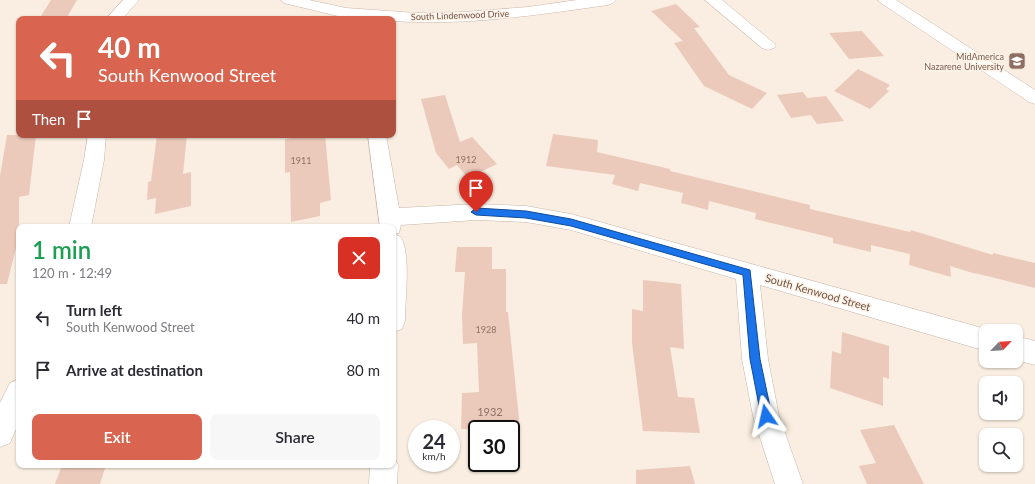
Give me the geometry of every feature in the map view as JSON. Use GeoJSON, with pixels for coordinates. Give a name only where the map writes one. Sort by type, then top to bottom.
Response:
{"type":"FeatureCollection","features":[{"type":"Feature","properties":{"kind":"street"},"geometry":{"type":"LineString","coordinates":[[117,16],[131,0]]}},
{"type":"Feature","properties":{"kind":"street","name":"South Lindenwood Drive"},"geometry":{"type":"LineString","coordinates":[[289,0],[346,13],[369,16]]}},
{"type":"Feature","properties":{"kind":"street","name":"South Lindenwood Drive"},"geometry":{"type":"LineString","coordinates":[[396,17],[463,17],[528,12],[608,0]]}},
{"type":"Feature","properties":{"kind":"street"},"geometry":{"type":"LineString","coordinates":[[713,0],[768,45]]}},
{"type":"Feature","properties":{"kind":"street"},"geometry":{"type":"LineString","coordinates":[[886,0],[1035,98]]}},
{"type":"Feature","properties":{"kind":"street"},"geometry":{"type":"LineString","coordinates":[[81,224],[94,160],[97,138]]}},
{"type":"Feature","properties":{"kind":"street"},"geometry":{"type":"LineString","coordinates":[[377,138],[390,222]]}},
{"type":"Feature","properties":{"kind":"street","name":"South Kenwood Street"},"geometry":{"type":"LineString","coordinates":[[390,222],[476,212],[526,214],[571,222],[979,338]]}},
{"type":"Feature","properties":{"kind":"street"},"geometry":{"type":"LineString","coordinates":[[747,272],[755,359],[766,416],[789,484]]}},
{"type":"Feature","properties":{"kind":"street"},"geometry":{"type":"LineString","coordinates":[[1023,350],[1035,354]]}},
{"type":"Feature","properties":{"kind":"street"},"geometry":{"type":"LineString","coordinates":[[0,433],[16,398]]}},
{"type":"Feature","properties":{"kind":"street"},"geometry":{"type":"LineString","coordinates":[[383,484],[384,468]]}},
{"type":"Feature","properties":{"kind":"building"},"geometry":{"type":"Polygon","coordinates":[[[51,0],[77,0],[68,16],[41,16],[51,0]]]}},
{"type":"Feature","properties":{"kind":"building"},"geometry":{"type":"Polygon","coordinates":[[[676,4],[700,27],[694,28],[729,75],[767,93],[752,109],[704,86],[674,43],[683,41],[651,11],[676,4]]]}},
{"type":"Feature","properties":{"kind":"building"},"geometry":{"type":"Polygon","coordinates":[[[862,31],[884,56],[849,59],[829,33],[862,31]]]}},
{"type":"Feature","properties":{"kind":"building"},"geometry":{"type":"Polygon","coordinates":[[[858,69],[890,85],[886,89],[889,91],[870,109],[834,91],[858,69]]]}},
{"type":"Feature","properties":{"kind":"building"},"geometry":{"type":"Polygon","coordinates":[[[803,92],[807,98],[826,96],[844,121],[817,124],[811,115],[791,118],[777,95],[803,92]]]}},
{"type":"Feature","properties":{"kind":"building"},"geometry":{"type":"Polygon","coordinates":[[[445,95],[460,142],[472,137],[497,164],[468,178],[457,165],[449,169],[436,153],[421,99],[445,95]]]}},
{"type":"Feature","properties":{"kind":"building"},"geometry":{"type":"Polygon","coordinates":[[[553,134],[598,140],[597,152],[810,205],[810,209],[910,232],[911,230],[993,255],[993,253],[1035,263],[1035,288],[975,273],[976,274],[950,266],[951,277],[909,265],[910,254],[871,245],[871,252],[833,243],[833,238],[755,219],[756,213],[709,201],[708,210],[681,203],[683,193],[640,183],[638,191],[612,184],[615,175],[546,166],[553,134]]]}},
{"type":"Feature","properties":{"kind":"building"},"geometry":{"type":"Polygon","coordinates":[[[7,135],[16,135],[16,138],[36,138],[29,195],[19,197],[19,224],[16,224],[16,248],[7,284],[0,284],[0,176],[7,135]]]}},
{"type":"Feature","properties":{"kind":"building"},"geometry":{"type":"Polygon","coordinates":[[[157,138],[187,138],[183,174],[191,172],[191,206],[155,214],[156,198],[147,200],[148,182],[151,181],[157,138]]]}},
{"type":"Feature","properties":{"kind":"building"},"geometry":{"type":"Polygon","coordinates":[[[325,138],[331,200],[320,203],[320,216],[291,222],[290,172],[285,173],[285,139],[325,138]]]}},
{"type":"Feature","properties":{"kind":"building"},"geometry":{"type":"Polygon","coordinates":[[[457,247],[492,247],[492,269],[506,269],[506,312],[508,312],[519,420],[468,420],[468,429],[461,429],[462,393],[479,392],[477,343],[463,344],[462,315],[465,272],[455,272],[457,247]]]}},
{"type":"Feature","properties":{"kind":"building"},"geometry":{"type":"Polygon","coordinates":[[[643,280],[681,284],[684,349],[670,347],[678,397],[694,398],[700,433],[643,431],[632,343],[632,309],[643,311],[643,280]]]}},
{"type":"Feature","properties":{"kind":"building"},"geometry":{"type":"Polygon","coordinates":[[[842,332],[889,346],[889,379],[883,377],[883,406],[830,388],[832,351],[841,354],[842,332]]]}},
{"type":"Feature","properties":{"kind":"building"},"geometry":{"type":"Polygon","coordinates":[[[894,425],[924,484],[867,484],[859,466],[876,463],[860,430],[894,425]]]}},
{"type":"Feature","properties":{"kind":"building"},"geometry":{"type":"Polygon","coordinates":[[[690,466],[695,484],[636,484],[636,470],[690,466]]]}},
{"type":"Feature","properties":{"kind":"building"},"geometry":{"type":"Polygon","coordinates":[[[61,468],[105,468],[100,484],[55,484],[61,468]]]}},
{"type":"Feature","properties":{"kind":"place","name":"MidAmerica Nazarene University"},"geometry":{"type":"Point","coordinates":[1017,61]}},
{"type":"Feature","properties":{"kind":"route"},"geometry":{"type":"LineString","coordinates":[[476,212],[526,214],[571,222],[747,272],[755,359],[766,416]]}}]}
